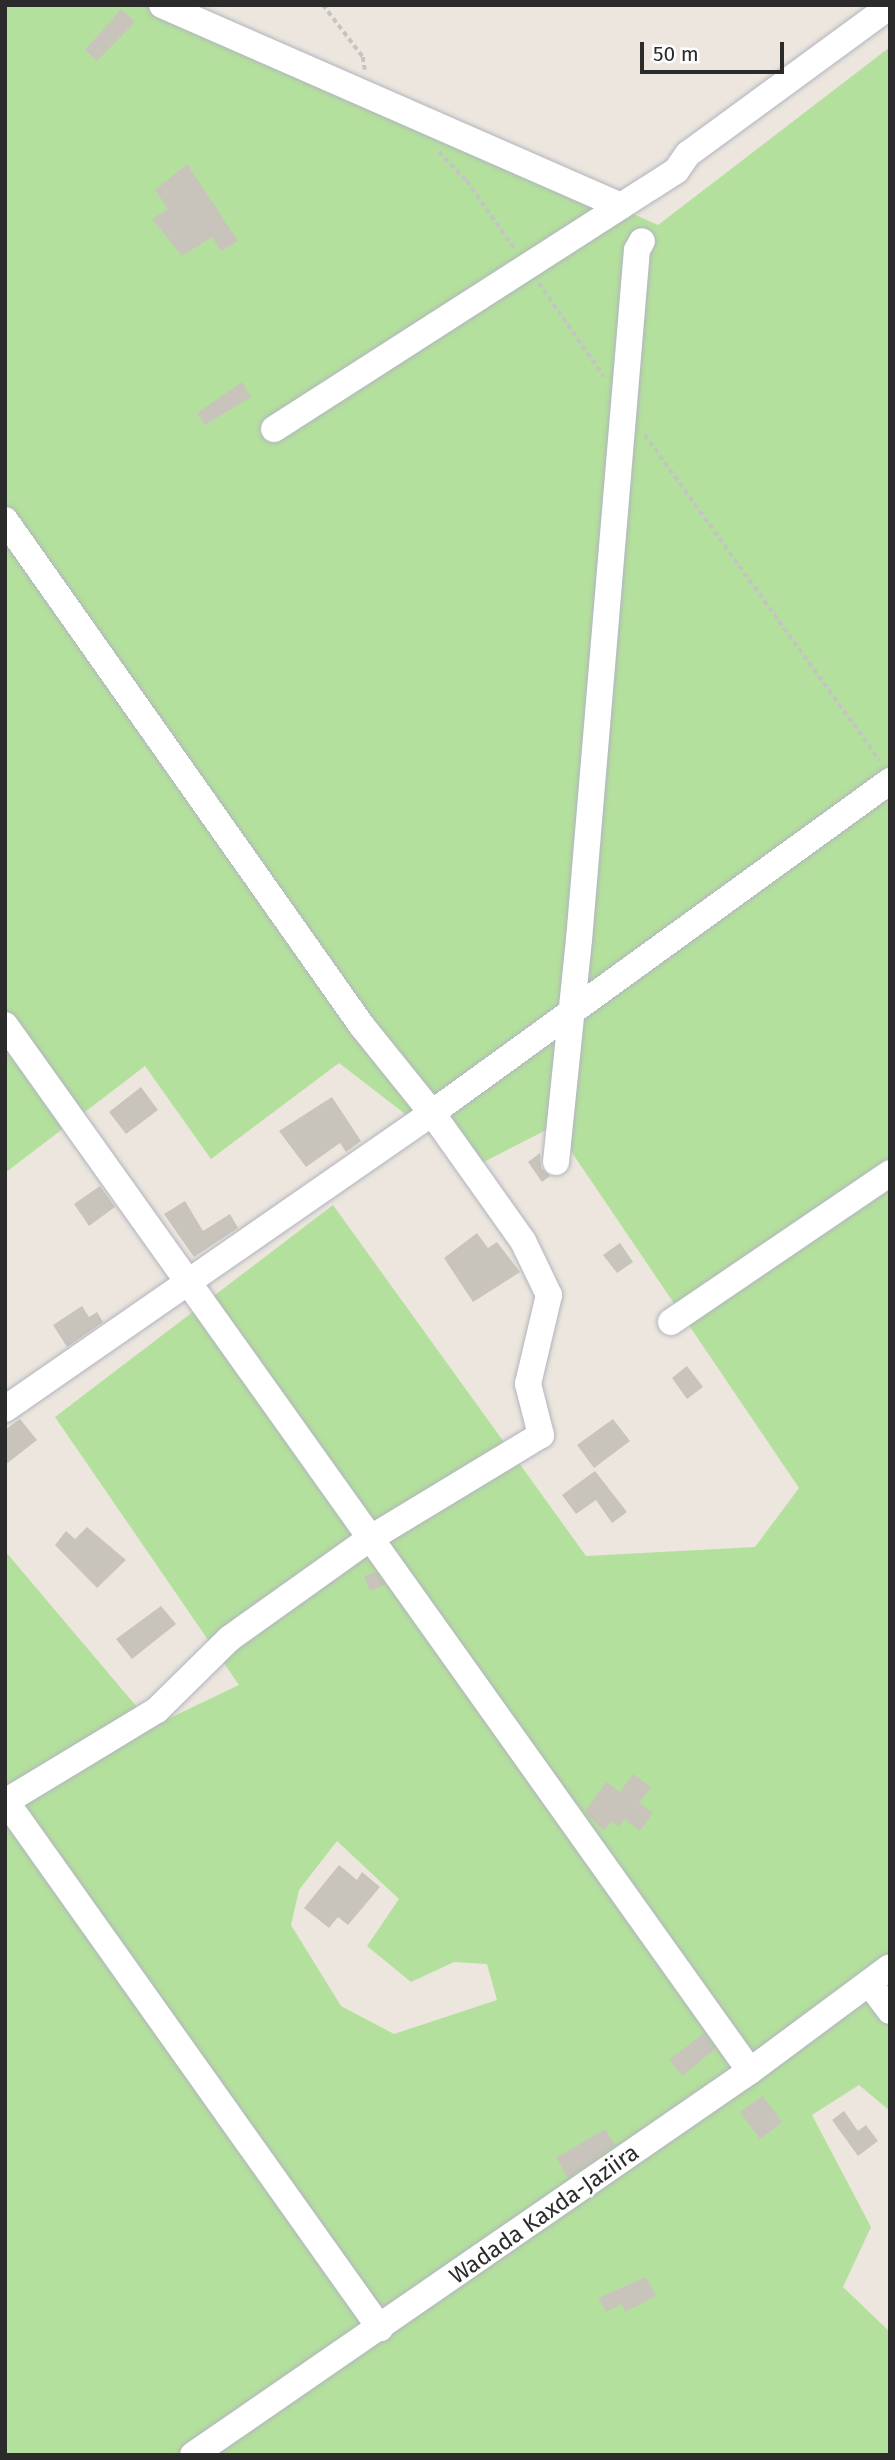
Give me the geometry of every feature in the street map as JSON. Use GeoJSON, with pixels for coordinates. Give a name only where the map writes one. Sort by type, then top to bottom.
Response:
{"type":"FeatureCollection","features":[{"type":"Feature","properties":{"kind":"street"},"geometry":{"type":"LineString","coordinates":[[162,5],[621,206]]}},
{"type":"Feature","properties":{"kind":"street"},"geometry":{"type":"LineString","coordinates":[[274,429],[676,171],[688,153],[890,6]]}},
{"type":"Feature","properties":{"kind":"street"},"geometry":{"type":"LineString","coordinates":[[555,1162],[572,1010],[635,267],[642,241]]}},
{"type":"Feature","properties":{"kind":"street"},"geometry":{"type":"LineString","coordinates":[[5,520],[362,1026],[432,1113],[523,1241],[549,1295],[528,1384],[547,1429],[369,1539],[230,1638],[157,1710],[6,1801],[380,2328]]}},
{"type":"Feature","properties":{"kind":"street"},"geometry":{"type":"LineString","coordinates":[[5,1409],[432,1113],[890,781]]}},
{"type":"Feature","properties":{"kind":"street"},"geometry":{"type":"LineString","coordinates":[[5,1026],[186,1284],[750,2071]]}},
{"type":"Feature","properties":{"kind":"street"},"geometry":{"type":"LineString","coordinates":[[671,1322],[890,1173]]}},
{"type":"Feature","properties":{"kind":"street","name":"Wadada Kaxda-Jaziira"},"geometry":{"type":"LineString","coordinates":[[193,2455],[750,2071],[890,1967]]}},
{"type":"Feature","properties":{"kind":"street"},"geometry":{"type":"LineString","coordinates":[[869,1983],[890,2011]]}},
{"type":"Feature","properties":{"kind":"green space"},"geometry":{"type":"Polygon","coordinates":[[[5,5],[165,5],[658,225],[890,47],[890,2111],[859,2085],[812,2115],[871,2227],[843,2287],[890,2332],[890,2455],[5,2455],[5,1551],[153,1726],[239,1685],[55,1417],[333,1205],[586,1556],[755,1547],[799,1488],[554,1126],[474,1167],[339,1063],[211,1159],[145,1066],[5,1173],[5,5]],[[337,1841],[299,1890],[291,1925],[341,2006],[394,2034],[497,2000],[487,1964],[454,1962],[411,1982],[367,1946],[399,1899],[337,1841]]]}},
{"type":"Feature","properties":{"kind":"building"},"geometry":{"type":"Polygon","coordinates":[[[121,9],[135,22],[97,61],[85,50],[121,9]]]}},
{"type":"Feature","properties":{"kind":"building"},"geometry":{"type":"Polygon","coordinates":[[[187,164],[238,241],[221,251],[212,237],[182,256],[152,219],[168,209],[155,190],[187,164]]]}},
{"type":"Feature","properties":{"kind":"building"},"geometry":{"type":"Polygon","coordinates":[[[242,382],[251,397],[205,425],[197,413],[242,382]]]}},
{"type":"Feature","properties":{"kind":"building"},"geometry":{"type":"Polygon","coordinates":[[[141,1087],[158,1110],[126,1134],[109,1112],[141,1087]]]}},
{"type":"Feature","properties":{"kind":"building"},"geometry":{"type":"Polygon","coordinates":[[[332,1097],[361,1141],[346,1152],[340,1143],[306,1167],[279,1131],[332,1097]]]}},
{"type":"Feature","properties":{"kind":"building"},"geometry":{"type":"Polygon","coordinates":[[[540,1153],[541,1168],[550,1176],[542,1182],[528,1162],[540,1153]]]}},
{"type":"Feature","properties":{"kind":"building"},"geometry":{"type":"Polygon","coordinates":[[[100,1186],[115,1207],[89,1226],[74,1204],[100,1186]]]}},
{"type":"Feature","properties":{"kind":"building"},"geometry":{"type":"Polygon","coordinates":[[[185,1201],[203,1231],[230,1214],[238,1228],[194,1257],[164,1214],[185,1201]]]}},
{"type":"Feature","properties":{"kind":"building"},"geometry":{"type":"Polygon","coordinates":[[[477,1233],[488,1248],[497,1242],[520,1272],[473,1302],[444,1258],[477,1233]]]}},
{"type":"Feature","properties":{"kind":"building"},"geometry":{"type":"Polygon","coordinates":[[[620,1243],[633,1262],[617,1273],[603,1255],[620,1243]]]}},
{"type":"Feature","properties":{"kind":"building"},"geometry":{"type":"Polygon","coordinates":[[[82,1306],[89,1317],[97,1312],[103,1322],[67,1347],[53,1325],[82,1306]]]}},
{"type":"Feature","properties":{"kind":"building"},"geometry":{"type":"Polygon","coordinates":[[[687,1366],[703,1387],[687,1399],[672,1378],[687,1366]]]}},
{"type":"Feature","properties":{"kind":"building"},"geometry":{"type":"Polygon","coordinates":[[[20,1419],[37,1440],[5,1465],[5,1430],[20,1419]]]}},
{"type":"Feature","properties":{"kind":"building"},"geometry":{"type":"Polygon","coordinates":[[[613,1419],[630,1441],[594,1468],[577,1445],[613,1419]]]}},
{"type":"Feature","properties":{"kind":"building"},"geometry":{"type":"Polygon","coordinates":[[[595,1471],[627,1512],[612,1523],[596,1500],[576,1514],[562,1495],[595,1471]]]}},
{"type":"Feature","properties":{"kind":"building"},"geometry":{"type":"Polygon","coordinates":[[[87,1527],[126,1560],[97,1588],[55,1545],[66,1531],[75,1539],[87,1527]]]}},
{"type":"Feature","properties":{"kind":"building"},"geometry":{"type":"Polygon","coordinates":[[[376,1572],[385,1585],[370,1591],[364,1576],[376,1572]]]}},
{"type":"Feature","properties":{"kind":"building"},"geometry":{"type":"Polygon","coordinates":[[[161,1606],[176,1624],[132,1659],[116,1639],[161,1606]]]}},
{"type":"Feature","properties":{"kind":"building"},"geometry":{"type":"Polygon","coordinates":[[[633,1774],[651,1787],[639,1803],[653,1813],[640,1831],[625,1819],[619,1827],[611,1821],[604,1831],[585,1812],[606,1782],[620,1792],[633,1774]]]}},
{"type":"Feature","properties":{"kind":"building"},"geometry":{"type":"Polygon","coordinates":[[[339,1865],[357,1880],[362,1872],[380,1887],[348,1925],[338,1917],[329,1928],[304,1908],[339,1865]]]}},
{"type":"Feature","properties":{"kind":"building"},"geometry":{"type":"Polygon","coordinates":[[[704,2033],[715,2049],[682,2076],[669,2060],[704,2033]]]}},
{"type":"Feature","properties":{"kind":"building"},"geometry":{"type":"Polygon","coordinates":[[[763,2096],[782,2122],[760,2139],[740,2112],[763,2096]]]}},
{"type":"Feature","properties":{"kind":"building"},"geometry":{"type":"Polygon","coordinates":[[[844,2111],[858,2131],[866,2125],[878,2141],[858,2156],[832,2120],[844,2111]]]}},
{"type":"Feature","properties":{"kind":"building"},"geometry":{"type":"Polygon","coordinates":[[[605,2129],[615,2145],[568,2178],[556,2158],[605,2129]]]}},
{"type":"Feature","properties":{"kind":"building"},"geometry":{"type":"Polygon","coordinates":[[[646,2277],[656,2296],[625,2312],[622,2304],[606,2312],[598,2298],[646,2277]]]}}]}
